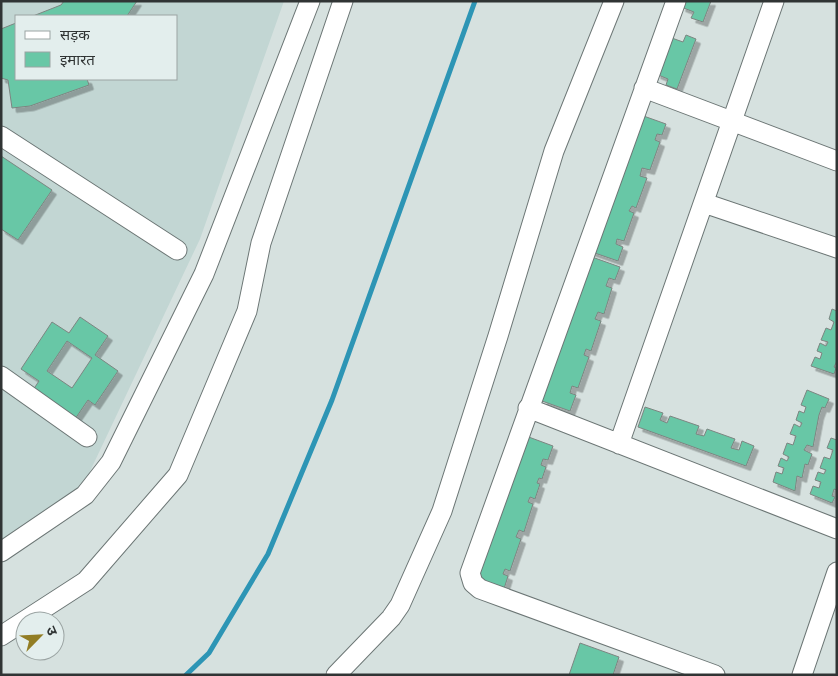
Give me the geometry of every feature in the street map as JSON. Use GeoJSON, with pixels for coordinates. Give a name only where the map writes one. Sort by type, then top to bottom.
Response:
{"type":"FeatureCollection","features":[{"type":"Feature","properties":{"kind":"street"},"geometry":{"type":"LineString","coordinates":[[1,552],[85,495],[100,479],[123,440],[204,274],[310,1]]}},
{"type":"Feature","properties":{"kind":"street"},"geometry":{"type":"LineString","coordinates":[[1,636],[86,581],[178,475],[247,311],[262,243],[343,1]]}},
{"type":"Feature","properties":{"kind":"street"},"geometry":{"type":"LineString","coordinates":[[336,675],[391,618],[400,605],[442,511],[554,151],[614,1]]}},
{"type":"Feature","properties":{"kind":"street"},"geometry":{"type":"LineString","coordinates":[[676,1],[470,573],[473,583],[480,590],[715,675]]}},
{"type":"Feature","properties":{"kind":"street"},"geometry":{"type":"LineString","coordinates":[[619,444],[774,1]]}},
{"type":"Feature","properties":{"kind":"street"},"geometry":{"type":"LineString","coordinates":[[644,88],[837,161]]}},
{"type":"Feature","properties":{"kind":"street"},"geometry":{"type":"LineString","coordinates":[[1,136],[176,250]]}},
{"type":"Feature","properties":{"kind":"street"},"geometry":{"type":"LineString","coordinates":[[704,203],[837,248]]}},
{"type":"Feature","properties":{"kind":"street"},"geometry":{"type":"LineString","coordinates":[[1,376],[87,436]]}},
{"type":"Feature","properties":{"kind":"street"},"geometry":{"type":"LineString","coordinates":[[528,408],[837,529]]}},
{"type":"Feature","properties":{"kind":"street"},"geometry":{"type":"LineString","coordinates":[[802,675],[837,572]]}},
{"type":"Feature","properties":{"kind":"shaded area"},"geometry":{"type":"Polygon","coordinates":[[[1,1],[284,1],[200,239],[84,484],[1,541],[1,1]]]}},
{"type":"Feature","properties":{"kind":"building"},"geometry":{"type":"Polygon","coordinates":[[[64,1],[137,1],[128,15],[36,15],[61,5],[64,1]]]}},
{"type":"Feature","properties":{"kind":"building"},"geometry":{"type":"Polygon","coordinates":[[[683,1],[711,1],[703,22],[691,18],[694,12],[681,7],[683,1]]]}},
{"type":"Feature","properties":{"kind":"building"},"geometry":{"type":"Polygon","coordinates":[[[15,23],[15,80],[87,80],[89,85],[30,106],[12,108],[8,80],[1,78],[1,29],[15,23]]]}},
{"type":"Feature","properties":{"kind":"building"},"geometry":{"type":"Polygon","coordinates":[[[686,35],[696,39],[677,89],[666,85],[668,79],[656,74],[669,37],[683,42],[686,35]]]}},
{"type":"Feature","properties":{"kind":"building"},"geometry":{"type":"Polygon","coordinates":[[[638,114],[666,124],[662,135],[657,134],[655,140],[660,142],[650,170],[642,168],[640,176],[647,178],[636,208],[632,206],[629,211],[634,213],[624,241],[617,239],[616,244],[623,247],[618,261],[589,251],[638,114]]]}},
{"type":"Feature","properties":{"kind":"building"},"geometry":{"type":"Polygon","coordinates":[[[1,156],[52,190],[18,240],[1,229],[1,156]]]}},
{"type":"Feature","properties":{"kind":"building"},"geometry":{"type":"Polygon","coordinates":[[[592,257],[620,267],[615,280],[609,278],[606,286],[612,288],[604,314],[598,312],[595,319],[601,321],[591,351],[586,349],[584,355],[589,357],[578,388],[572,386],[570,393],[576,395],[570,411],[542,401],[592,257]]]}},
{"type":"Feature","properties":{"kind":"building"},"geometry":{"type":"Polygon","coordinates":[[[832,309],[837,311],[837,361],[834,367],[836,368],[834,374],[811,366],[815,357],[820,359],[822,353],[817,351],[820,343],[826,346],[828,342],[821,340],[826,328],[831,330],[834,322],[829,319],[832,309]]]}},
{"type":"Feature","properties":{"kind":"building"},"geometry":{"type":"Polygon","coordinates":[[[80,317],[108,336],[95,355],[118,371],[95,405],[88,400],[73,422],[31,393],[39,381],[21,369],[52,322],[69,333],[80,317]],[[67,341],[47,371],[72,388],[92,358],[67,341]]]}},
{"type":"Feature","properties":{"kind":"building"},"geometry":{"type":"Polygon","coordinates":[[[807,390],[829,399],[825,408],[822,407],[819,415],[813,447],[807,445],[804,450],[812,454],[808,465],[805,464],[802,478],[797,476],[795,491],[773,482],[776,472],[782,474],[784,468],[778,466],[781,458],[787,461],[789,457],[783,454],[787,443],[793,445],[796,436],[790,434],[794,424],[800,427],[802,423],[796,420],[799,411],[804,413],[806,407],[801,405],[807,390]]]}},
{"type":"Feature","properties":{"kind":"building"},"geometry":{"type":"Polygon","coordinates":[[[645,407],[663,413],[660,420],[667,423],[670,416],[699,426],[696,434],[704,436],[707,429],[735,439],[731,448],[739,450],[742,441],[754,446],[746,466],[638,427],[645,407]]]}},
{"type":"Feature","properties":{"kind":"building"},"geometry":{"type":"Polygon","coordinates":[[[526,436],[553,446],[548,460],[543,459],[541,465],[546,467],[542,479],[539,478],[537,483],[540,484],[535,499],[530,497],[528,502],[533,504],[524,532],[519,530],[516,537],[521,539],[510,571],[505,569],[503,574],[508,576],[503,592],[476,582],[526,436]]]}},
{"type":"Feature","properties":{"kind":"building"},"geometry":{"type":"Polygon","coordinates":[[[831,438],[837,440],[837,490],[834,489],[832,496],[835,497],[832,503],[810,494],[813,486],[819,488],[821,482],[815,480],[818,472],[824,474],[826,470],[820,468],[824,457],[830,459],[833,450],[827,448],[831,438]]]}},
{"type":"Feature","properties":{"kind":"building"},"geometry":{"type":"Polygon","coordinates":[[[580,643],[619,657],[613,675],[569,675],[580,643]]]}},
{"type":"Feature","properties":{"kind":"waterway"},"geometry":{"type":"LineString","coordinates":[[186,675],[209,653],[268,554],[332,400],[475,1]]}}]}
